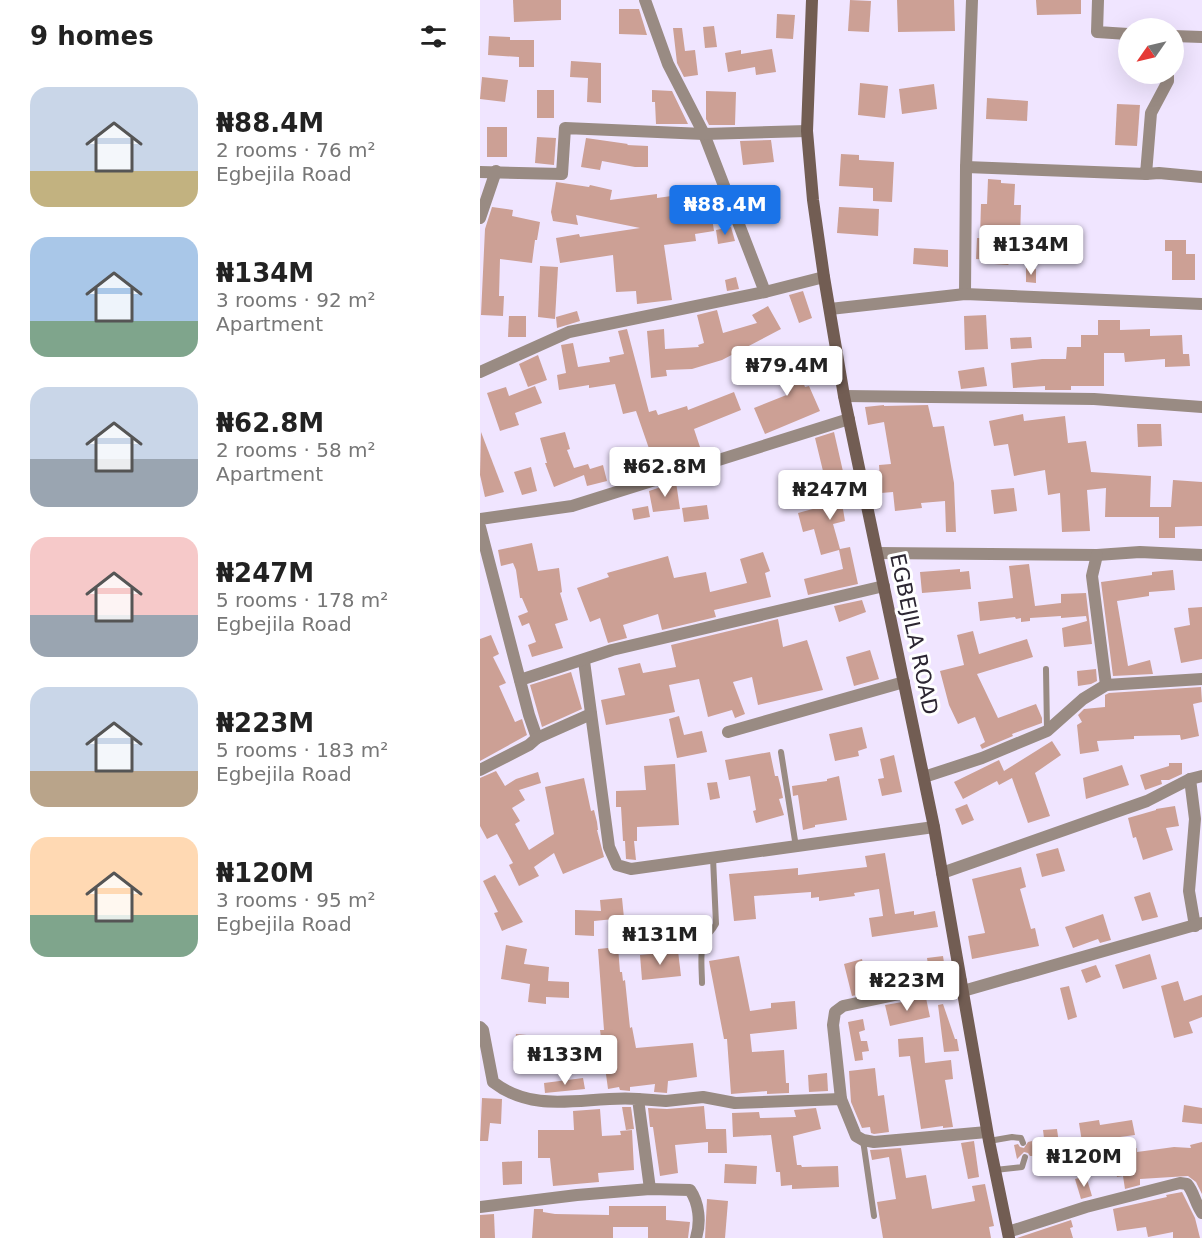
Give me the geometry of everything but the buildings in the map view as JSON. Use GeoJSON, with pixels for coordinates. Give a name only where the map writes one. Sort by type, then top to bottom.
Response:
{"type":"FeatureCollection","features":[{"type":"Feature","properties":{"kind":"street"},"geometry":{"type":"LineString","coordinates":[[645,0],[668,64],[704,134],[765,292]]}},
{"type":"Feature","properties":{"kind":"street","name":"EGBEJILA ROAD"},"geometry":{"type":"LineString","coordinates":[[812,0],[807,131],[813,200],[824,277],[844,396],[934,827],[994,1170],[1008,1235]]}},
{"type":"Feature","properties":{"kind":"street"},"geometry":{"type":"LineString","coordinates":[[965,294],[966,167],[972,0]]}},
{"type":"Feature","properties":{"kind":"street"},"geometry":{"type":"LineString","coordinates":[[1098,0],[1097,32],[1118,33]]}},
{"type":"Feature","properties":{"kind":"street"},"geometry":{"type":"LineString","coordinates":[[1184,36],[1202,37]]}},
{"type":"Feature","properties":{"kind":"street"},"geometry":{"type":"LineString","coordinates":[[1146,174],[1151,113],[1166,84]]}},
{"type":"Feature","properties":{"kind":"street"},"geometry":{"type":"LineString","coordinates":[[480,172],[562,174],[565,128],[704,134],[807,131]]}},
{"type":"Feature","properties":{"kind":"street"},"geometry":{"type":"LineString","coordinates":[[966,167],[1159,173],[1202,177]]}},
{"type":"Feature","properties":{"kind":"street"},"geometry":{"type":"LineString","coordinates":[[480,218],[496,171]]}},
{"type":"Feature","properties":{"kind":"street"},"geometry":{"type":"LineString","coordinates":[[480,372],[569,333],[765,292],[824,277]]}},
{"type":"Feature","properties":{"kind":"street"},"geometry":{"type":"LineString","coordinates":[[830,309],[965,294],[1202,304]]}},
{"type":"Feature","properties":{"kind":"street"},"geometry":{"type":"LineString","coordinates":[[844,396],[1094,399],[1202,406]]}},
{"type":"Feature","properties":{"kind":"street"},"geometry":{"type":"LineString","coordinates":[[480,519],[572,506],[849,419]]}},
{"type":"Feature","properties":{"kind":"street"},"geometry":{"type":"LineString","coordinates":[[480,527],[537,738]]}},
{"type":"Feature","properties":{"kind":"street"},"geometry":{"type":"LineString","coordinates":[[877,553],[1097,555],[1140,552],[1202,555]]}},
{"type":"Feature","properties":{"kind":"street"},"geometry":{"type":"LineString","coordinates":[[1097,555],[1092,576],[1106,685]]}},
{"type":"Feature","properties":{"kind":"street"},"geometry":{"type":"LineString","coordinates":[[520,680],[624,648],[884,586]]}},
{"type":"Feature","properties":{"kind":"street"},"geometry":{"type":"LineString","coordinates":[[584,660],[609,847],[617,865],[631,869],[796,848],[934,827]]}},
{"type":"Feature","properties":{"kind":"street"},"geometry":{"type":"LineString","coordinates":[[924,777],[982,758],[1047,731],[1083,699],[1106,685],[1202,679]]}},
{"type":"Feature","properties":{"kind":"street"},"geometry":{"type":"LineString","coordinates":[[728,732],[904,682]]}},
{"type":"Feature","properties":{"kind":"street"},"geometry":{"type":"LineString","coordinates":[[480,770],[529,745],[537,738],[591,714]]}},
{"type":"Feature","properties":{"kind":"street"},"geometry":{"type":"LineString","coordinates":[[942,873],[1147,801],[1196,778],[1189,891],[1198,924],[962,986],[843,1006],[835,1012],[833,1025],[841,1099],[856,1136],[874,1142],[988,1136]]}},
{"type":"Feature","properties":{"kind":"street"},"geometry":{"type":"LineString","coordinates":[[480,1027],[483,1030],[493,1082],[518,1097],[549,1103],[620,1098],[666,1101],[703,1097],[735,1103],[841,1099]]}},
{"type":"Feature","properties":{"kind":"street"},"geometry":{"type":"LineString","coordinates":[[638,1099],[650,1189]]}},
{"type":"Feature","properties":{"kind":"street"},"geometry":{"type":"LineString","coordinates":[[1008,1235],[1086,1207],[1180,1183],[1187,1184],[1191,1188],[1193,1199],[1202,1213]]}},
{"type":"Feature","properties":{"kind":"street"},"geometry":{"type":"LineString","coordinates":[[480,1207],[650,1189],[690,1190],[696,1200],[699,1229],[696,1238]]}},
{"type":"Feature","properties":{"kind":"lane"},"geometry":{"type":"LineString","coordinates":[[1047,669],[1047,731]]}},
{"type":"Feature","properties":{"kind":"lane"},"geometry":{"type":"LineString","coordinates":[[781,752],[796,848]]}},
{"type":"Feature","properties":{"kind":"lane"},"geometry":{"type":"LineString","coordinates":[[702,983],[702,954],[706,937],[714,930],[716,924],[713,858]]}},
{"type":"Feature","properties":{"kind":"lane"},"geometry":{"type":"LineString","coordinates":[[988,1136],[1021,1138],[1023,1143]]}},
{"type":"Feature","properties":{"kind":"lane"},"geometry":{"type":"LineString","coordinates":[[863,1140],[874,1216]]}},
{"type":"Feature","properties":{"kind":"lane"},"geometry":{"type":"LineString","coordinates":[[994,1170],[1022,1167],[1025,1157]]}}]}
